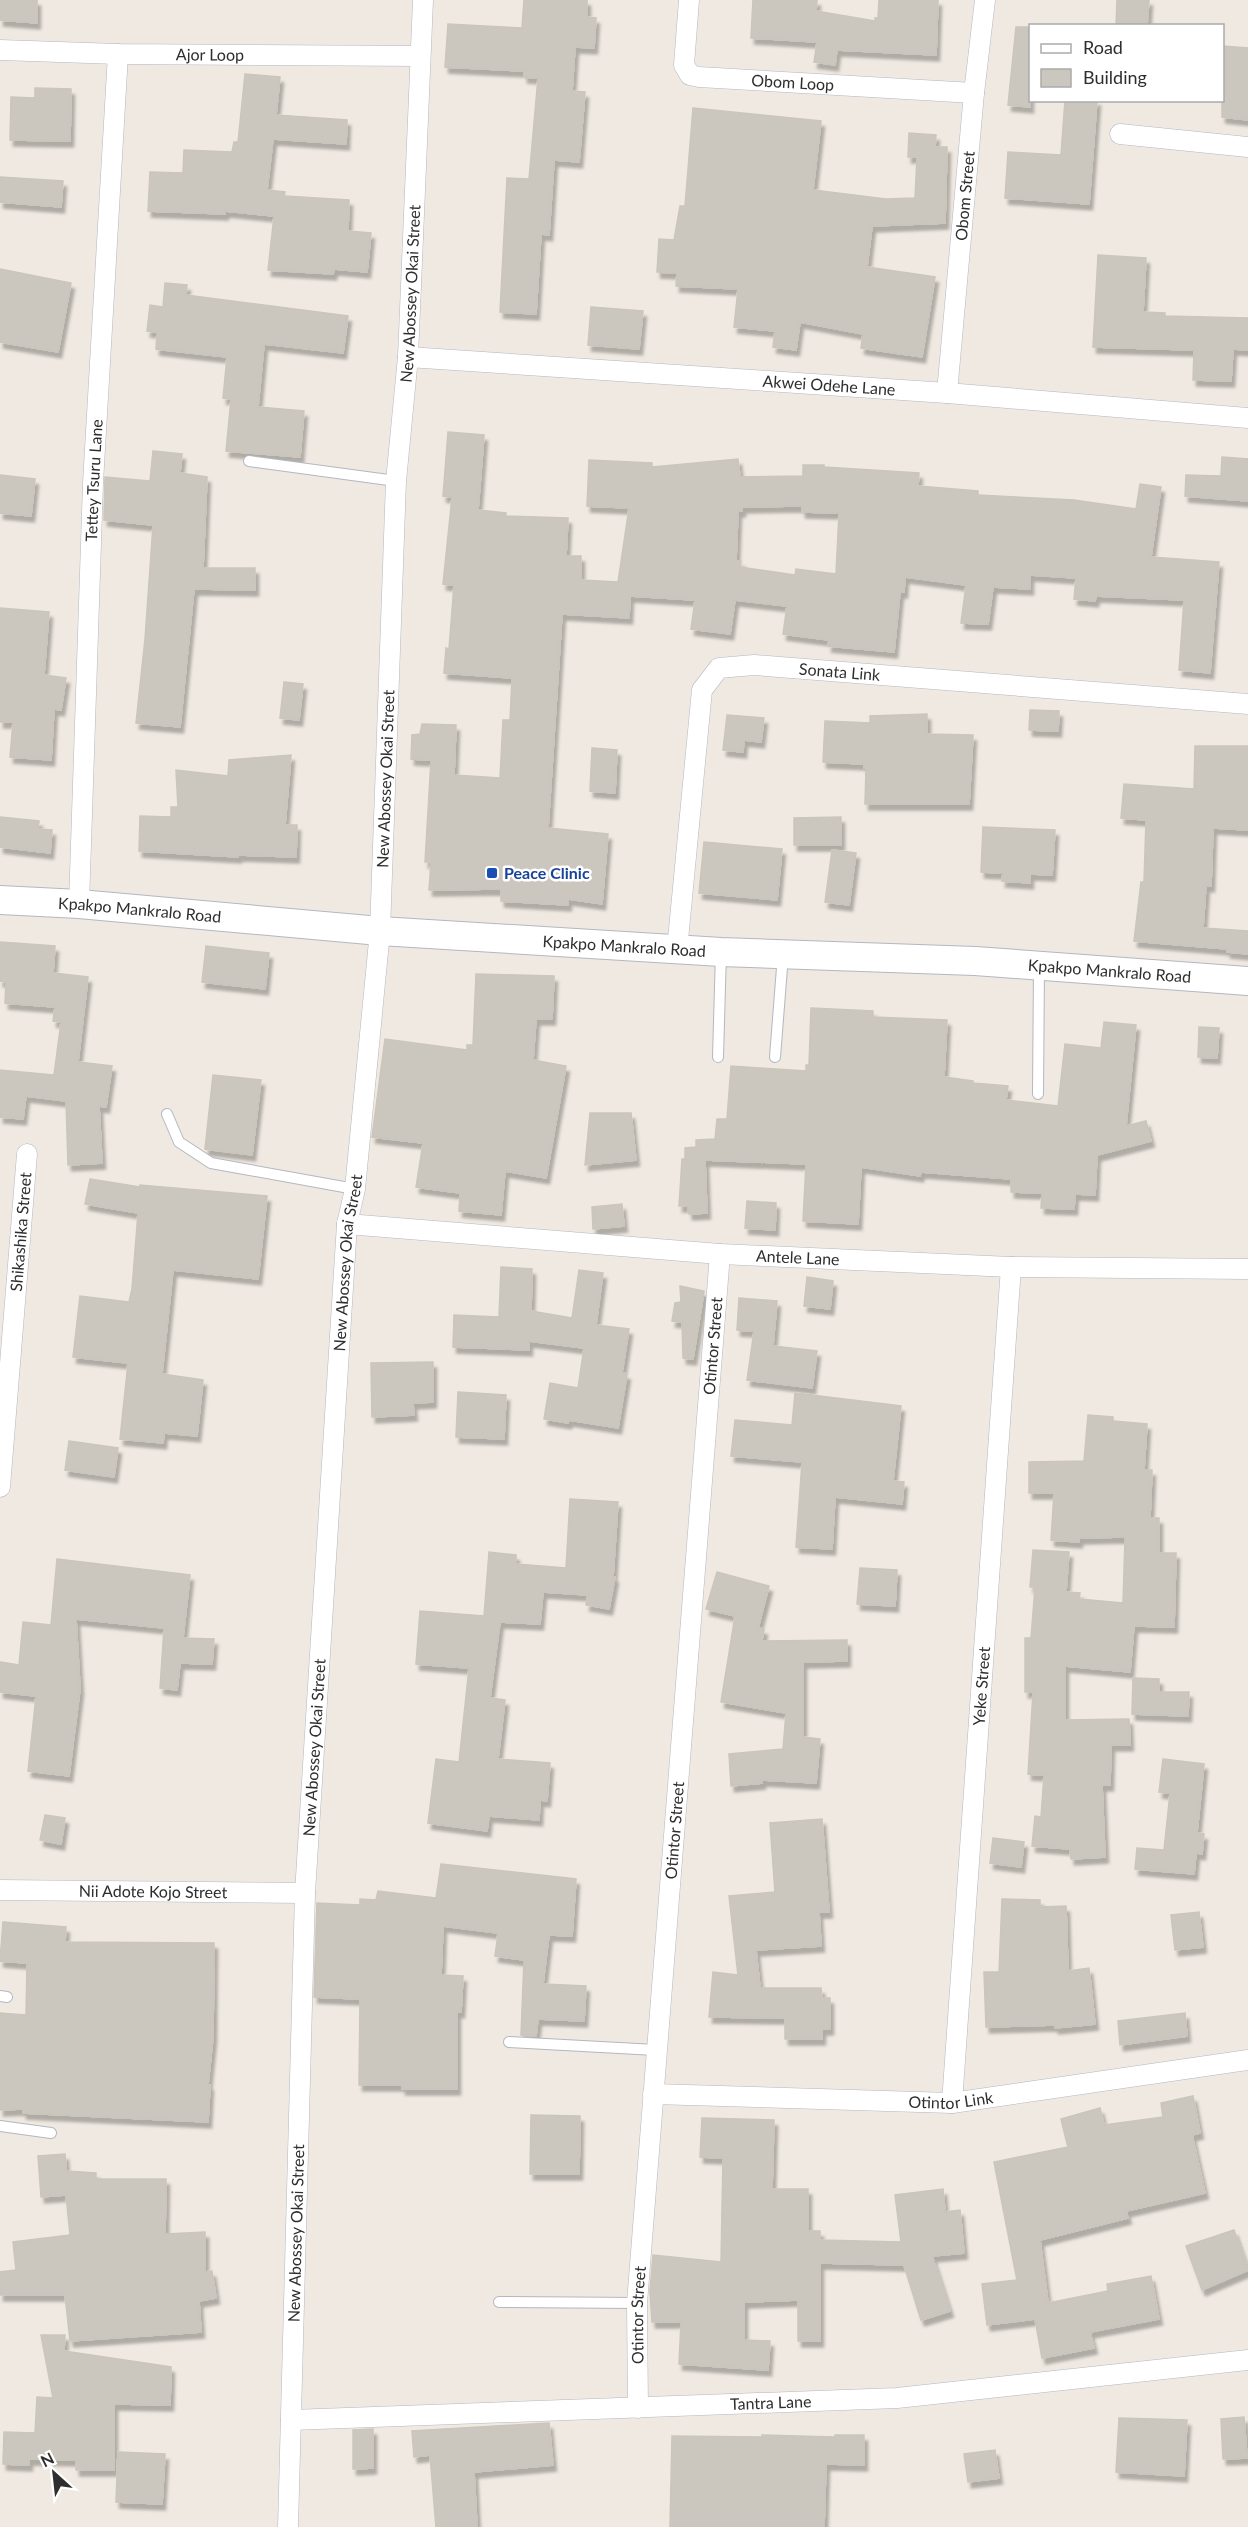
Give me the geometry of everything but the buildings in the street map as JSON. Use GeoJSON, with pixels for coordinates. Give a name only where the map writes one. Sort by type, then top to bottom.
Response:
{"type":"FeatureCollection","features":[{"type":"Feature","properties":{"kind":"street","name":"New Abossey Okai Street"},"geometry":{"type":"LineString","coordinates":[[288,2527],[305,1893],[347,1224],[355,1189],[380,931],[396,481],[408,357],[423,0]]}},
{"type":"Feature","properties":{"kind":"street","name":"Obom Loop"},"geometry":{"type":"LineString","coordinates":[[689,0],[684,65],[690,75],[974,93]]}},
{"type":"Feature","properties":{"kind":"street","name":"Obom Street"},"geometry":{"type":"LineString","coordinates":[[947,393],[974,93],[985,0]]}},
{"type":"Feature","properties":{"kind":"street","name":"Ajor Loop"},"geometry":{"type":"LineString","coordinates":[[0,50],[118,54],[420,56]]}},
{"type":"Feature","properties":{"kind":"street","name":"Tettey Tsuru Lane"},"geometry":{"type":"LineString","coordinates":[[79,904],[93,483],[118,54]]}},
{"type":"Feature","properties":{"kind":"street"},"geometry":{"type":"LineString","coordinates":[[1120,134],[1248,147]]}},
{"type":"Feature","properties":{"kind":"street","name":"Akwei Odehe Lane"},"geometry":{"type":"LineString","coordinates":[[408,357],[947,393],[1248,418]]}},
{"type":"Feature","properties":{"kind":"street","name":"Sonata Link"},"geometry":{"type":"LineString","coordinates":[[677,950],[702,690],[719,668],[754,664],[1248,704]]}},
{"type":"Feature","properties":{"kind":"street","name":"Kpakpo Mankralo Road"},"geometry":{"type":"LineString","coordinates":[[0,900],[79,904],[380,931],[677,950],[975,961],[1248,981]]}},
{"type":"Feature","properties":{"kind":"street","name":"Shikashika Street"},"geometry":{"type":"LineString","coordinates":[[0,1487],[27,1154]]}},
{"type":"Feature","properties":{"kind":"street","name":"Antele Lane"},"geometry":{"type":"LineString","coordinates":[[347,1224],[720,1254],[1011,1267],[1248,1269]]}},
{"type":"Feature","properties":{"kind":"street","name":"Otintor Street"},"geometry":{"type":"LineString","coordinates":[[638,2408],[637,2303],[720,1254]]}},
{"type":"Feature","properties":{"kind":"street","name":"Yeke Street"},"geometry":{"type":"LineString","coordinates":[[952,2103],[1011,1267]]}},
{"type":"Feature","properties":{"kind":"street","name":"Nii Adote Kojo Street"},"geometry":{"type":"LineString","coordinates":[[0,1890],[305,1893]]}},
{"type":"Feature","properties":{"kind":"street","name":"Otintor Link"},"geometry":{"type":"LineString","coordinates":[[653,2094],[952,2103],[1248,2060]]}},
{"type":"Feature","properties":{"kind":"street","name":"Tantra Lane"},"geometry":{"type":"LineString","coordinates":[[291,2420],[897,2398],[1248,2360]]}},
{"type":"Feature","properties":{"kind":"lane"},"geometry":{"type":"LineString","coordinates":[[249,460],[396,481]]}},
{"type":"Feature","properties":{"kind":"lane"},"geometry":{"type":"LineString","coordinates":[[718,1057],[721,952]]}},
{"type":"Feature","properties":{"kind":"lane"},"geometry":{"type":"LineString","coordinates":[[775,1057],[783,955]]}},
{"type":"Feature","properties":{"kind":"lane"},"geometry":{"type":"LineString","coordinates":[[1038,1094],[1039,966]]}},
{"type":"Feature","properties":{"kind":"lane"},"geometry":{"type":"LineString","coordinates":[[166,1114],[179,1142],[211,1163],[355,1189]]}},
{"type":"Feature","properties":{"kind":"lane"},"geometry":{"type":"LineString","coordinates":[[509,2042],[656,2050]]}},
{"type":"Feature","properties":{"kind":"lane"},"geometry":{"type":"LineString","coordinates":[[0,2126],[51,2133]]}},
{"type":"Feature","properties":{"kind":"lane"},"geometry":{"type":"LineString","coordinates":[[499,2302],[637,2303]]}},
{"type":"Feature","properties":{"kind":"place","name":"Peace Clinic"},"geometry":{"type":"Point","coordinates":[492,873]}}]}
